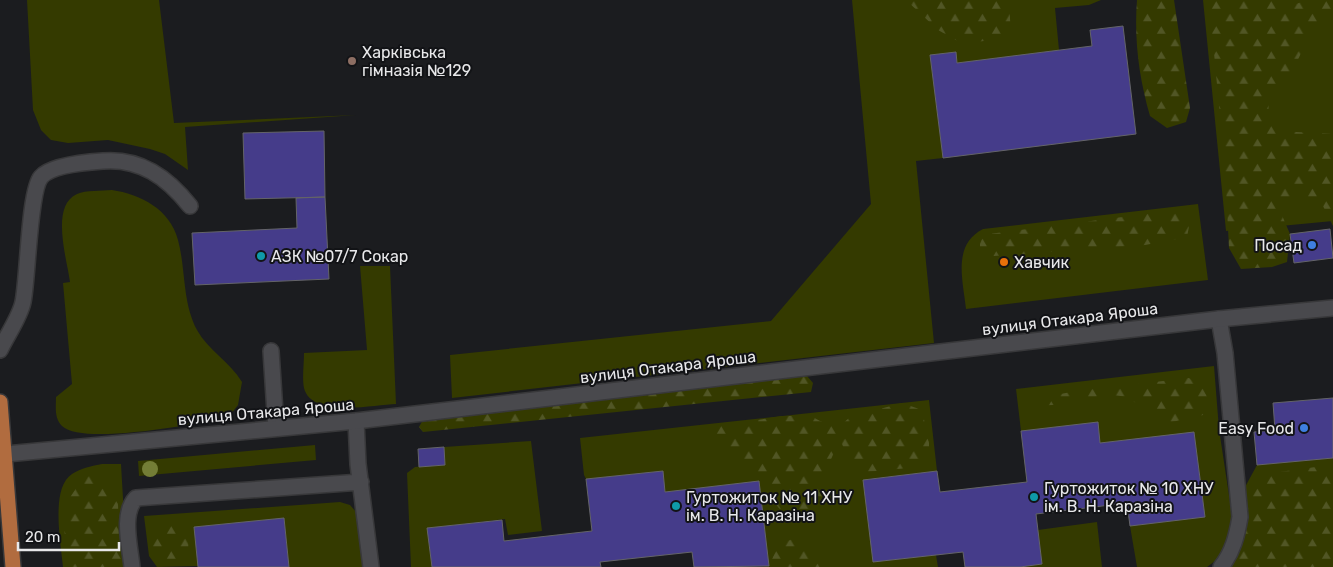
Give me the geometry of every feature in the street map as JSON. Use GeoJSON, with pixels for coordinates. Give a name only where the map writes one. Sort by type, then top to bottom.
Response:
{"type":"FeatureCollection","features":[{"type":"Feature","properties":{"kind":"main road"},"geometry":{"type":"LineString","coordinates":[[0,402],[6,454],[13,567]]}},
{"type":"Feature","properties":{"kind":"street"},"geometry":{"type":"LineString","coordinates":[[0,350],[23,304],[34,196],[40,178],[48,172],[83,162],[119,160],[140,165],[160,176],[176,188],[190,206]]}},
{"type":"Feature","properties":{"kind":"street","name":"вулиця Отакара Яроша"},"geometry":{"type":"LineString","coordinates":[[6,454],[356,421],[1219,319],[1333,308]]}},
{"type":"Feature","properties":{"kind":"street"},"geometry":{"type":"LineString","coordinates":[[1219,319],[1225,353],[1240,517],[1237,536],[1227,560],[1221,567]]}},
{"type":"Feature","properties":{"kind":"street"},"geometry":{"type":"LineString","coordinates":[[270,351],[276,428]]}},
{"type":"Feature","properties":{"kind":"street"},"geometry":{"type":"LineString","coordinates":[[356,421],[371,567]]}},
{"type":"Feature","properties":{"kind":"street"},"geometry":{"type":"LineString","coordinates":[[132,567],[128,514],[130,504],[136,498],[361,482]]}},
{"type":"Feature","properties":{"kind":"green space"},"geometry":{"type":"Polygon","coordinates":[[[27,0],[159,0],[174,123],[356,115],[185,127],[188,170],[165,154],[150,149],[108,140],[68,143],[51,140],[41,130],[33,110],[27,0]]]}},
{"type":"Feature","properties":{"kind":"green space"},"geometry":{"type":"Polygon","coordinates":[[[852,0],[1101,0],[1089,5],[1055,8],[1059,50],[957,63],[955,52],[930,55],[943,158],[916,161],[934,343],[452,398],[450,355],[771,321],[871,204],[852,0]]]}},
{"type":"Feature","properties":{"kind":"green space"},"geometry":{"type":"Polygon","coordinates":[[[906,0],[1009,0],[1011,37],[963,44],[938,30],[906,0]]]}},
{"type":"Feature","properties":{"kind":"green space"},"geometry":{"type":"Polygon","coordinates":[[[1137,0],[1174,0],[1190,108],[1186,122],[1167,128],[1150,116],[1138,59],[1136,30],[1137,0]]]}},
{"type":"Feature","properties":{"kind":"green space"},"geometry":{"type":"Polygon","coordinates":[[[1203,0],[1333,0],[1333,221],[1226,231],[1203,0]]]}},
{"type":"Feature","properties":{"kind":"green space"},"geometry":{"type":"Polygon","coordinates":[[[1209,0],[1293,0],[1296,4],[1307,0],[1333,0],[1333,30],[1324,21],[1304,47],[1291,74],[1278,85],[1268,99],[1269,115],[1278,131],[1333,134],[1333,226],[1322,204],[1291,197],[1281,213],[1290,234],[1287,262],[1272,267],[1241,269],[1229,248],[1225,169],[1209,0]]]}},
{"type":"Feature","properties":{"kind":"green space"},"geometry":{"type":"Polygon","coordinates":[[[112,190],[143,199],[161,212],[174,229],[178,240],[192,319],[207,344],[242,382],[238,405],[227,419],[115,434],[74,432],[59,423],[56,412],[56,397],[72,384],[63,283],[70,282],[62,234],[64,210],[69,200],[77,194],[89,191],[112,190]]]}},
{"type":"Feature","properties":{"kind":"green space"},"geometry":{"type":"Polygon","coordinates":[[[1198,204],[1208,280],[966,309],[962,275],[963,254],[973,236],[983,229],[1198,204]]]}},
{"type":"Feature","properties":{"kind":"green space"},"geometry":{"type":"Polygon","coordinates":[[[1178,210],[1191,216],[1187,237],[1145,245],[980,257],[982,237],[989,234],[1178,210]]]}},
{"type":"Feature","properties":{"kind":"green space"},"geometry":{"type":"Polygon","coordinates":[[[360,266],[390,266],[396,404],[344,408],[330,407],[318,403],[309,397],[304,388],[304,353],[367,350],[360,266]]]}},
{"type":"Feature","properties":{"kind":"green space"},"geometry":{"type":"Polygon","coordinates":[[[1214,366],[1219,429],[1232,515],[1232,530],[1219,558],[1207,567],[1137,567],[1130,526],[1205,517],[1194,433],[1100,443],[1098,422],[1021,431],[1016,389],[1214,366]]]}},
{"type":"Feature","properties":{"kind":"green space"},"geometry":{"type":"Polygon","coordinates":[[[807,376],[813,383],[811,392],[423,432],[419,427],[424,418],[807,376]]]}},
{"type":"Feature","properties":{"kind":"green space"},"geometry":{"type":"Polygon","coordinates":[[[1189,378],[1203,387],[1209,401],[1203,415],[1163,424],[1132,400],[1119,396],[1108,395],[1061,404],[1039,405],[1038,398],[1077,391],[1189,378]]]}},
{"type":"Feature","properties":{"kind":"green space"},"geometry":{"type":"Polygon","coordinates":[[[929,400],[937,471],[867,479],[873,562],[936,555],[938,567],[762,567],[769,566],[759,481],[665,492],[662,471],[586,479],[584,475],[580,438],[929,400]]]}},
{"type":"Feature","properties":{"kind":"green space"},"geometry":{"type":"Polygon","coordinates":[[[902,403],[922,410],[929,443],[929,459],[919,467],[854,473],[840,439],[828,466],[821,504],[813,512],[796,522],[783,513],[758,476],[747,473],[725,445],[717,440],[713,432],[721,426],[782,416],[811,416],[820,421],[839,423],[840,426],[850,417],[902,403]]]}},
{"type":"Feature","properties":{"kind":"green space"},"geometry":{"type":"Polygon","coordinates":[[[531,441],[542,531],[508,535],[505,519],[428,528],[432,567],[411,567],[407,473],[415,467],[445,465],[444,447],[531,441]]]}},
{"type":"Feature","properties":{"kind":"green space"},"geometry":{"type":"Polygon","coordinates":[[[315,445],[316,460],[139,476],[138,461],[315,445]]]}},
{"type":"Feature","properties":{"kind":"green space"},"geometry":{"type":"Polygon","coordinates":[[[1333,458],[1333,502],[1245,487],[1257,465],[1333,458]]]}},
{"type":"Feature","properties":{"kind":"green space"},"geometry":{"type":"Polygon","coordinates":[[[102,464],[121,464],[127,567],[63,567],[58,517],[61,491],[65,481],[72,474],[102,464]]]}},
{"type":"Feature","properties":{"kind":"green space"},"geometry":{"type":"Polygon","coordinates":[[[1323,466],[1333,471],[1333,567],[1224,567],[1242,535],[1245,487],[1257,475],[1323,466]]]}},
{"type":"Feature","properties":{"kind":"green space"},"geometry":{"type":"Polygon","coordinates":[[[99,473],[111,485],[118,503],[122,567],[67,567],[64,524],[67,501],[75,490],[80,476],[99,473]]]}},
{"type":"Feature","properties":{"kind":"green space"},"geometry":{"type":"Polygon","coordinates":[[[340,502],[350,505],[357,513],[363,567],[289,567],[284,518],[194,527],[198,566],[157,567],[149,556],[144,516],[340,502]]]}},
{"type":"Feature","properties":{"kind":"green space"},"geometry":{"type":"Polygon","coordinates":[[[1097,522],[1102,567],[1020,567],[1042,564],[1038,530],[1097,522]]]}},
{"type":"Feature","properties":{"kind":"green space"},"geometry":{"type":"Polygon","coordinates":[[[163,523],[172,523],[187,532],[188,551],[183,559],[173,563],[166,564],[157,556],[150,544],[151,527],[163,523]]]}},
{"type":"Feature","properties":{"kind":"green space"},"geometry":{"type":"Polygon","coordinates":[[[796,538],[816,550],[821,567],[769,567],[778,544],[796,538]]]}},
{"type":"Feature","properties":{"kind":"building"},"geometry":{"type":"Polygon","coordinates":[[[1123,26],[1136,134],[943,158],[930,55],[956,52],[957,63],[1092,46],[1090,30],[1123,26]]]}},
{"type":"Feature","properties":{"kind":"building"},"geometry":{"type":"Polygon","coordinates":[[[324,131],[325,197],[245,199],[243,133],[324,131]]]}},
{"type":"Feature","properties":{"kind":"building","name":"АЗК №07/7 Сокар"},"geometry":{"type":"Polygon","coordinates":[[[325,197],[329,279],[195,285],[192,233],[297,228],[296,198],[325,197]]]}},
{"type":"Feature","properties":{"kind":"building","name":"Посад"},"geometry":{"type":"Polygon","coordinates":[[[1330,229],[1333,258],[1294,263],[1290,234],[1330,229]]]}},
{"type":"Feature","properties":{"kind":"building"},"geometry":{"type":"Polygon","coordinates":[[[1333,398],[1333,458],[1257,465],[1254,432],[1275,430],[1273,403],[1333,398]]]}},
{"type":"Feature","properties":{"kind":"building","name":"Гуртожиток № 10 ХНУ ім. В. Н. Каразіна"},"geometry":{"type":"Polygon","coordinates":[[[1098,422],[1100,443],[1194,432],[1205,517],[1130,526],[1127,503],[1036,514],[1042,564],[1020,567],[965,567],[963,552],[873,562],[863,480],[937,471],[940,492],[1027,482],[1021,431],[1098,422]]]}},
{"type":"Feature","properties":{"kind":"building"},"geometry":{"type":"Polygon","coordinates":[[[444,447],[445,465],[419,467],[418,449],[444,447]]]}},
{"type":"Feature","properties":{"kind":"building","name":"Гуртожиток № 11 ХНУ ім. В. Н. Каразіна"},"geometry":{"type":"Polygon","coordinates":[[[663,471],[665,492],[759,481],[769,566],[694,567],[692,552],[600,562],[601,567],[432,567],[427,528],[502,520],[504,541],[592,531],[586,479],[663,471]]]}},
{"type":"Feature","properties":{"kind":"building"},"geometry":{"type":"Polygon","coordinates":[[[284,518],[289,567],[198,567],[194,527],[284,518]]]}},
{"type":"Feature","properties":{"kind":"place","name":"Харківська гімназія №129"},"geometry":{"type":"Point","coordinates":[352,61]}},
{"type":"Feature","properties":{"kind":"place","name":"Посад"},"geometry":{"type":"Point","coordinates":[1312,245]}},
{"type":"Feature","properties":{"kind":"place","name":"АЗК №07/7 Сокар"},"geometry":{"type":"Point","coordinates":[261,256]}},
{"type":"Feature","properties":{"kind":"place","name":"Хавчик"},"geometry":{"type":"Point","coordinates":[1004,262]}},
{"type":"Feature","properties":{"kind":"place","name":"Easy Food"},"geometry":{"type":"Point","coordinates":[1304,428]}},
{"type":"Feature","properties":{"kind":"place","name":"Гуртожиток № 10 ХНУ ім. В. Н. Каразіна"},"geometry":{"type":"Point","coordinates":[1034,497]}},
{"type":"Feature","properties":{"kind":"place","name":"Гуртожиток № 11 ХНУ ім. В. Н. Каразіна"},"geometry":{"type":"Point","coordinates":[676,506]}}]}
